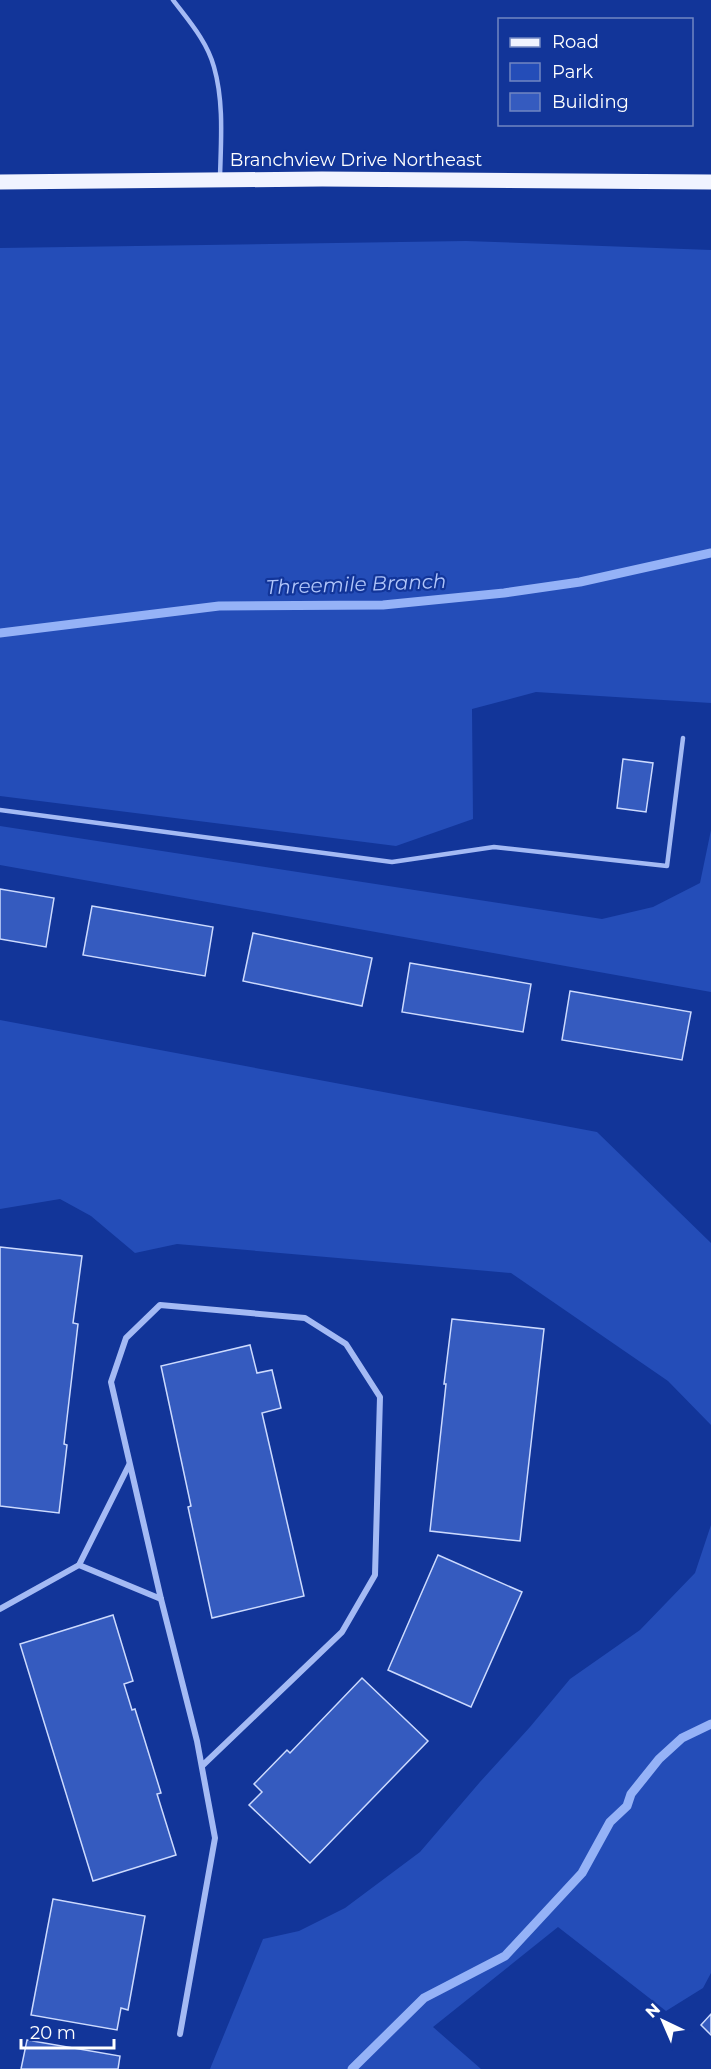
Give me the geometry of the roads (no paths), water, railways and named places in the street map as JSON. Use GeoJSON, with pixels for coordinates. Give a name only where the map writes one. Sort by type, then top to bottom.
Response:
{"type":"FeatureCollection","features":[{"type":"Feature","properties":{"kind":"main road","name":"Branchview Drive Northeast"},"geometry":{"type":"LineString","coordinates":[[0,182],[334,179],[711,182]]}},
{"type":"Feature","properties":{"kind":"street"},"geometry":{"type":"LineString","coordinates":[[180,2034],[215,1838],[202,1766],[111,1382],[126,1338],[160,1305],[305,1318],[346,1344],[380,1397],[375,1575],[342,1632],[202,1766]]}},
{"type":"Feature","properties":{"kind":"street"},"geometry":{"type":"LineString","coordinates":[[0,1610],[79,1565],[130,1465]]}},
{"type":"Feature","properties":{"kind":"street"},"geometry":{"type":"LineString","coordinates":[[79,1565],[161,1599]]}},
{"type":"Feature","properties":{"kind":"lane"},"geometry":{"type":"LineString","coordinates":[[173,0],[197,31],[214,64],[221,99],[220,180]]}},
{"type":"Feature","properties":{"kind":"lane"},"geometry":{"type":"LineString","coordinates":[[0,810],[392,862],[495,847],[667,866],[683,738]]}},
{"type":"Feature","properties":{"kind":"waterway","name":"Threemile Branch"},"geometry":{"type":"LineString","coordinates":[[0,633],[219,606],[383,605],[504,593],[580,582],[711,553]]}},
{"type":"Feature","properties":{"kind":"waterway"},"geometry":{"type":"LineString","coordinates":[[352,2069],[424,1998],[505,1956],[582,1873],[610,1822],[627,1806],[631,1794],[659,1759],[682,1738],[711,1724]]}}]}
